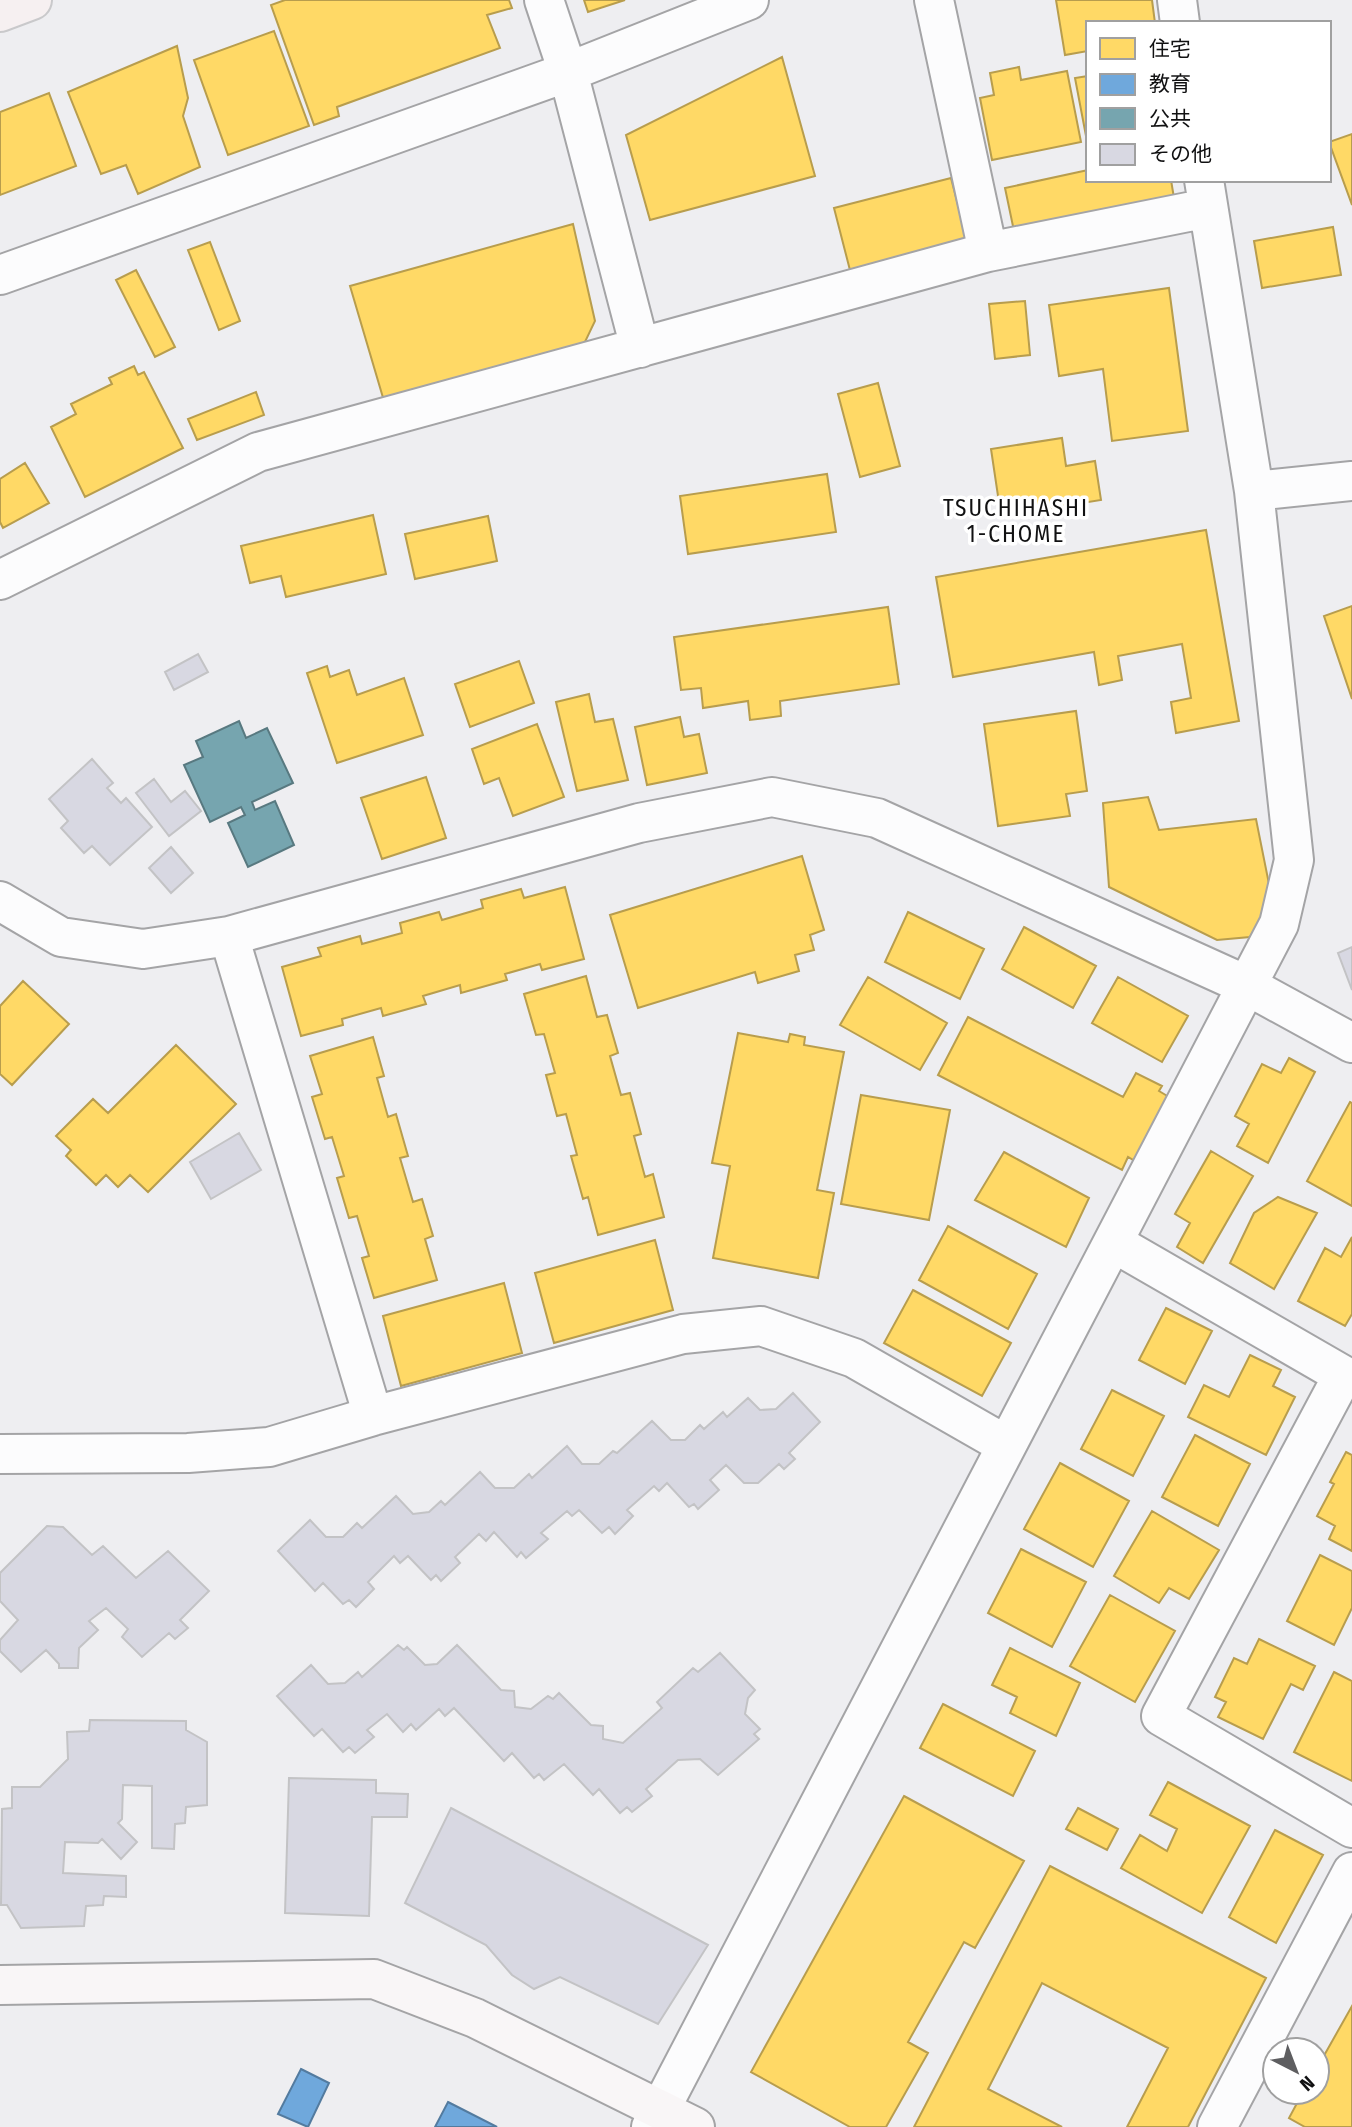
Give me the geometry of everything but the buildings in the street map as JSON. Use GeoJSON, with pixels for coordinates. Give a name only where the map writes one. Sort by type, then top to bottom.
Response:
{"type":"FeatureCollection","features":[{"type":"Feature","properties":{"kind":"main road"},"geometry":{"type":"LineString","coordinates":[[0,12],[32,0]]}},
{"type":"Feature","properties":{"kind":"street"},"geometry":{"type":"LineString","coordinates":[[544,0],[568,72],[640,348]]}},
{"type":"Feature","properties":{"kind":"street"},"geometry":{"type":"LineString","coordinates":[[0,275],[568,72],[750,0]]}},
{"type":"Feature","properties":{"kind":"street"},"geometry":{"type":"LineString","coordinates":[[934,0],[988,252]]}},
{"type":"Feature","properties":{"kind":"street"},"geometry":{"type":"LineString","coordinates":[[1177,0],[1180,21]]}},
{"type":"Feature","properties":{"kind":"street"},"geometry":{"type":"LineString","coordinates":[[0,580],[258,452],[1206,194],[1254,491],[1294,860],[1279,924],[656,2118]]}},
{"type":"Feature","properties":{"kind":"street"},"geometry":{"type":"LineString","coordinates":[[1254,491],[1352,481]]}},
{"type":"Feature","properties":{"kind":"street"},"geometry":{"type":"LineString","coordinates":[[0,901],[61,937],[143,949],[229,936],[639,823],[772,797],[877,818],[1246,985],[1352,1043]]}},
{"type":"Feature","properties":{"kind":"street"},"geometry":{"type":"LineString","coordinates":[[229,936],[373,1416]]}},
{"type":"Feature","properties":{"kind":"street"},"geometry":{"type":"LineString","coordinates":[[1114,1243],[1343,1375],[1161,1716],[1352,1828]]}},
{"type":"Feature","properties":{"kind":"street"},"geometry":{"type":"LineString","coordinates":[[0,1454],[188,1453],[269,1447],[373,1416],[683,1334],[761,1326],[854,1358],[1006,1445]]}},
{"type":"Feature","properties":{"kind":"street"},"geometry":{"type":"LineString","coordinates":[[1217,2127],[1352,1872]]}},
{"type":"Feature","properties":{"kind":"street"},"geometry":{"type":"LineString","coordinates":[[0,1985],[374,1979],[475,2018],[656,2118],[695,2127]]}},
{"type":"Feature","properties":{"kind":"district","name":"TSUCHIHASHI 1-CHOME"},"geometry":{"type":"Point","coordinates":[1016,521]}}]}
